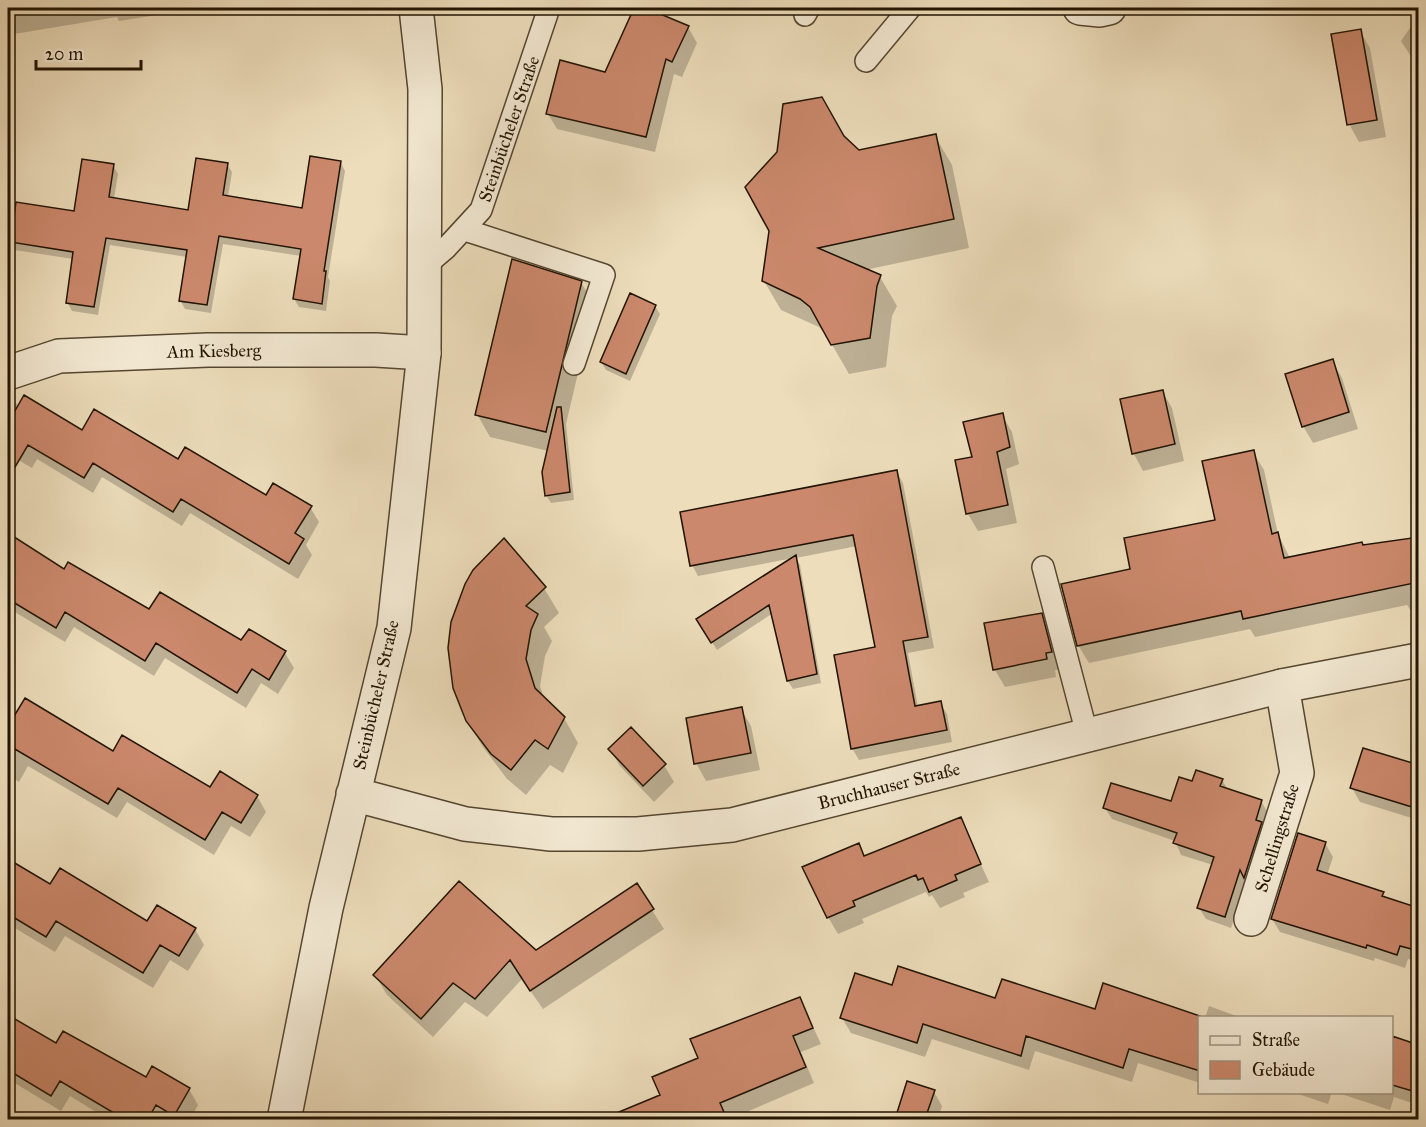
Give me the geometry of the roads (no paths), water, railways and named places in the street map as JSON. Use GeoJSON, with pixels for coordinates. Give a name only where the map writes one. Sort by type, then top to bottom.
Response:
{"type":"FeatureCollection","features":[{"type":"Feature","properties":{"kind":"street","name":"Steinbücheler Straße"},"geometry":{"type":"LineString","coordinates":[[284,1119],[326,908],[394,627],[424,353],[425,89],[416,8]]}},
{"type":"Feature","properties":{"kind":"street"},"geometry":{"type":"LineString","coordinates":[[1080,8],[1100,10],[1108,8]]}},
{"type":"Feature","properties":{"kind":"street","name":"Am Kiesberg"},"geometry":{"type":"LineString","coordinates":[[8,373],[59,356],[208,350],[376,350],[424,353]]}},
{"type":"Feature","properties":{"kind":"street","name":"Bruchhauser Straße"},"geometry":{"type":"LineString","coordinates":[[353,794],[465,825],[551,834],[638,834],[732,825],[1282,686],[1419,660]]}},
{"type":"Feature","properties":{"kind":"street","name":"Schellingstraße"},"geometry":{"type":"LineString","coordinates":[[1251,919],[1298,773],[1282,686]]}},
{"type":"Feature","properties":{"kind":"lane","name":"Steinbücheler Straße"},"geometry":{"type":"LineString","coordinates":[[426,264],[465,230],[481,210],[549,8]]}},
{"type":"Feature","properties":{"kind":"lane"},"geometry":{"type":"LineString","coordinates":[[866,60],[910,8]]}},
{"type":"Feature","properties":{"kind":"lane"},"geometry":{"type":"LineString","coordinates":[[465,230],[604,275],[573,364]]}},
{"type":"Feature","properties":{"kind":"lane"},"geometry":{"type":"LineString","coordinates":[[1043,567],[1087,734]]}}]}
